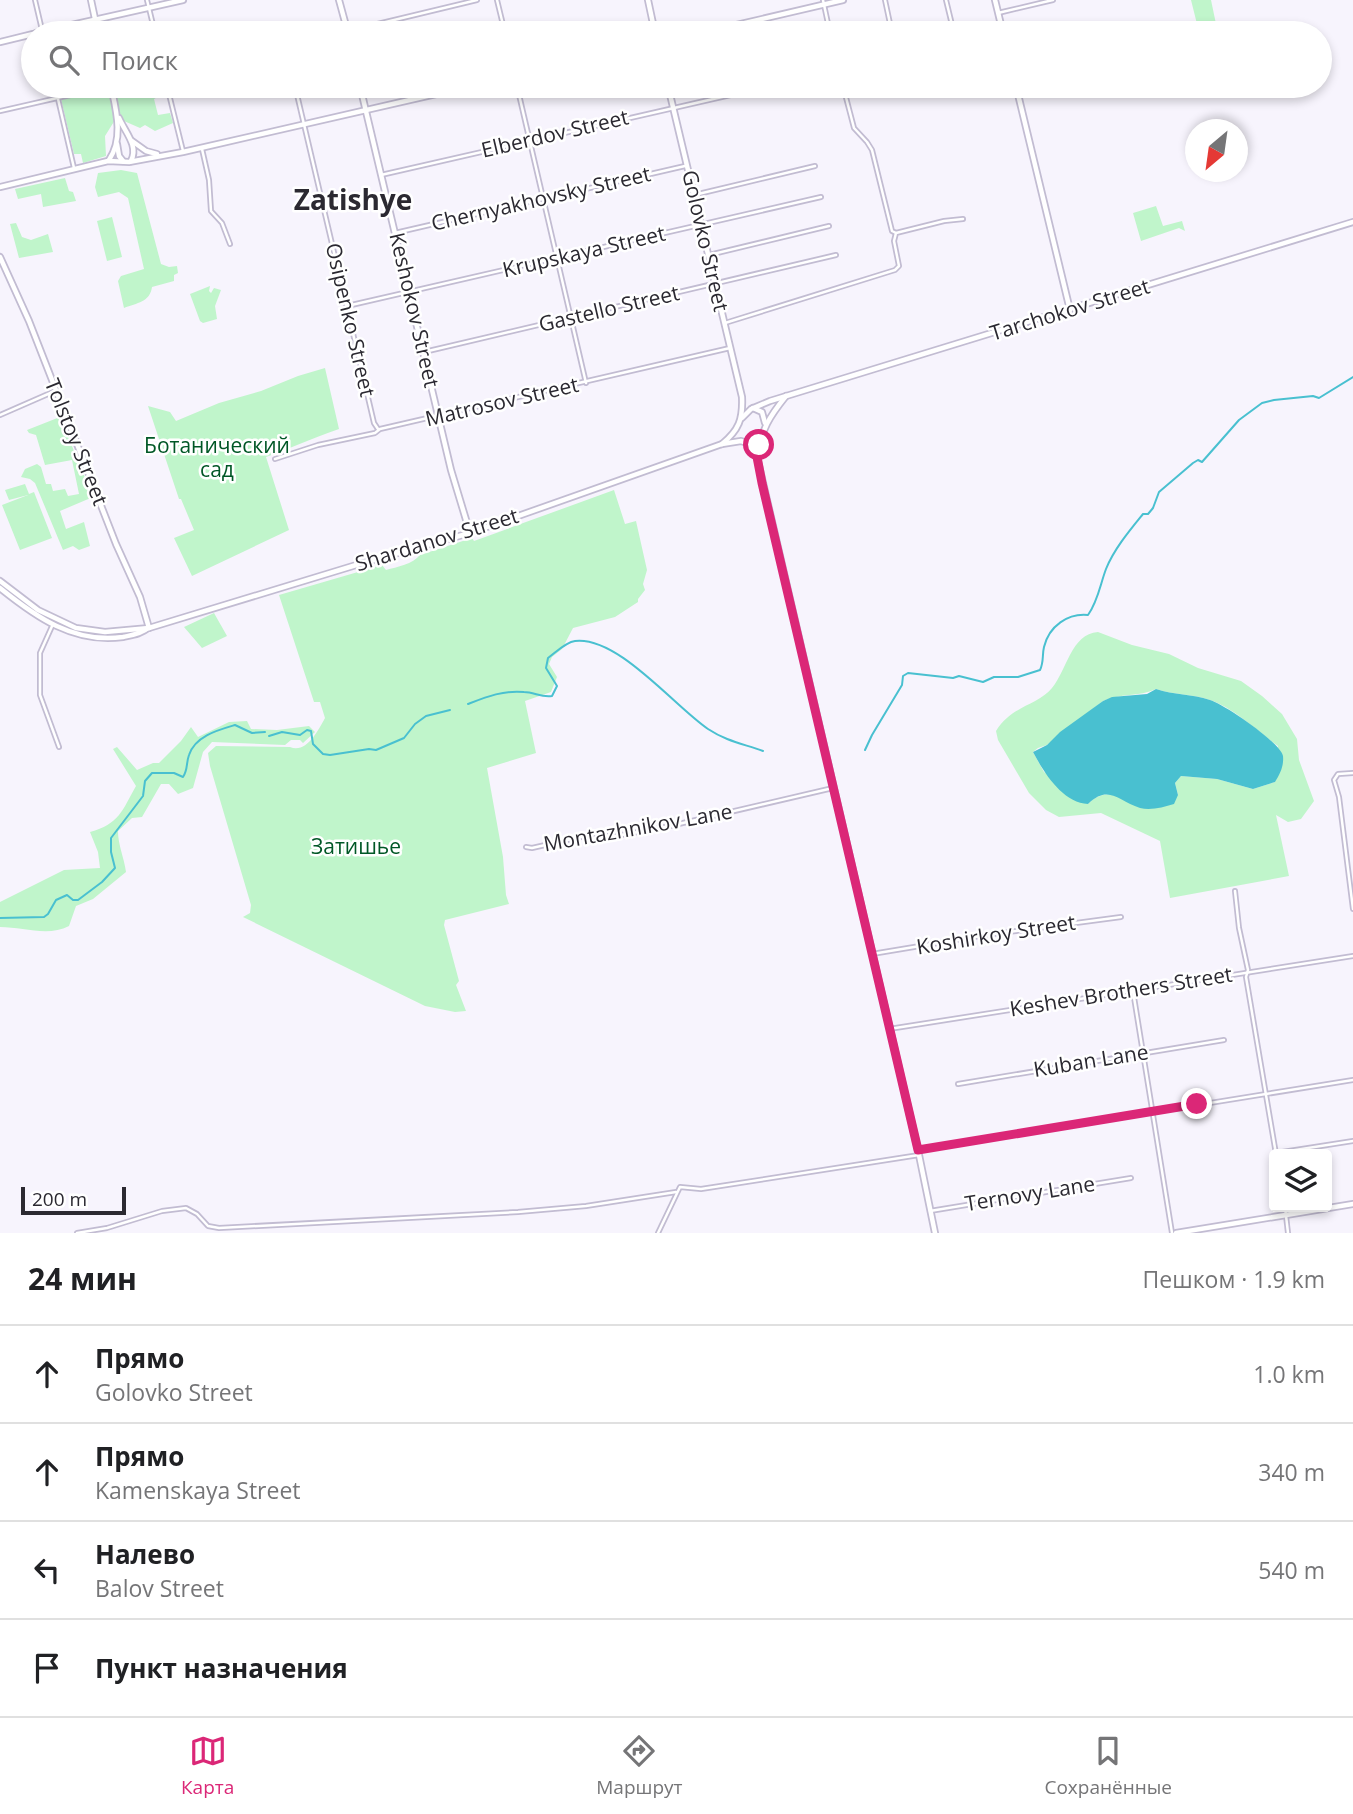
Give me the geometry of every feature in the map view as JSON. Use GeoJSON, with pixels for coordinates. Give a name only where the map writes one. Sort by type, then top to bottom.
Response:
{"type":"FeatureCollection","features":[{"type":"Feature","properties":{"kind":"street"},"geometry":{"type":"LineString","coordinates":[[35,0],[40,21]]}},
{"type":"Feature","properties":{"kind":"street"},"geometry":{"type":"LineString","coordinates":[[91,0],[95,20]]}},
{"type":"Feature","properties":{"kind":"street"},"geometry":{"type":"LineString","coordinates":[[147,0],[152,21]]}},
{"type":"Feature","properties":{"kind":"street"},"geometry":{"type":"LineString","coordinates":[[91,21],[183,0]]}},
{"type":"Feature","properties":{"kind":"street"},"geometry":{"type":"LineString","coordinates":[[340,0],[345,21]]}},
{"type":"Feature","properties":{"kind":"street"},"geometry":{"type":"LineString","coordinates":[[392,21],[477,0]]}},
{"type":"Feature","properties":{"kind":"street"},"geometry":{"type":"LineString","coordinates":[[497,0],[502,21]]}},
{"type":"Feature","properties":{"kind":"street"},"geometry":{"type":"LineString","coordinates":[[648,0],[652,21]]}},
{"type":"Feature","properties":{"kind":"street"},"geometry":{"type":"LineString","coordinates":[[749,21],[823,2],[843,0]]}},
{"type":"Feature","properties":{"kind":"street"},"geometry":{"type":"LineString","coordinates":[[885,0],[889,21]]}},
{"type":"Feature","properties":{"kind":"street"},"geometry":{"type":"LineString","coordinates":[[946,0],[951,21]]}},
{"type":"Feature","properties":{"kind":"street"},"geometry":{"type":"LineString","coordinates":[[995,0],[1000,21]]}},
{"type":"Feature","properties":{"kind":"street"},"geometry":{"type":"LineString","coordinates":[[998,13],[1053,0]]}},
{"type":"Feature","properties":{"kind":"street"},"geometry":{"type":"LineString","coordinates":[[823,2],[828,21]]}},
{"type":"Feature","properties":{"kind":"street"},"geometry":{"type":"LineString","coordinates":[[0,42],[21,37]]}},
{"type":"Feature","properties":{"kind":"street"},"geometry":{"type":"LineString","coordinates":[[0,111],[54,98]]}},
{"type":"Feature","properties":{"kind":"street"},"geometry":{"type":"LineString","coordinates":[[58,98],[74,169]]}},
{"type":"Feature","properties":{"kind":"street"},"geometry":{"type":"LineString","coordinates":[[114,98],[119,156],[124,162]]}},
{"type":"Feature","properties":{"kind":"street"},"geometry":{"type":"LineString","coordinates":[[170,98],[183,152]]}},
{"type":"Feature","properties":{"kind":"street","name":"Osipenko Street"},"geometry":{"type":"LineString","coordinates":[[298,98],[374,423],[380,429]]}},
{"type":"Feature","properties":{"kind":"street","name":"Keshokov Street"},"geometry":{"type":"LineString","coordinates":[[363,98],[451,470],[470,533]]}},
{"type":"Feature","properties":{"kind":"street"},"geometry":{"type":"LineString","coordinates":[[0,187],[108,161],[131,162],[202,148],[418,98]]}},
{"type":"Feature","properties":{"kind":"street"},"geometry":{"type":"LineString","coordinates":[[520,98],[586,383]]}},
{"type":"Feature","properties":{"kind":"street","name":"Golovko Street"},"geometry":{"type":"LineString","coordinates":[[671,98],[742,397]]}},
{"type":"Feature","properties":{"kind":"street","name":"Elberdov Street"},"geometry":{"type":"LineString","coordinates":[[381,175],[715,98]]}},
{"type":"Feature","properties":{"kind":"street"},"geometry":{"type":"LineString","coordinates":[[846,98],[854,128],[872,150],[892,231],[896,233]]}},
{"type":"Feature","properties":{"kind":"street"},"geometry":{"type":"LineString","coordinates":[[1019,98],[1070,310]]}},
{"type":"Feature","properties":{"kind":"street"},"geometry":{"type":"LineString","coordinates":[[117,113],[131,140],[135,154],[131,162]]}},
{"type":"Feature","properties":{"kind":"street"},"geometry":{"type":"LineString","coordinates":[[108,161],[123,136],[146,152],[161,155]]}},
{"type":"Feature","properties":{"kind":"street"},"geometry":{"type":"LineString","coordinates":[[202,148],[209,180],[211,211],[222,223],[230,244]]}},
{"type":"Feature","properties":{"kind":"street","name":"Chernyakhovsky Street"},"geometry":{"type":"LineString","coordinates":[[395,233],[687,165]]}},
{"type":"Feature","properties":{"kind":"street"},"geometry":{"type":"LineString","coordinates":[[694,195],[815,166]]}},
{"type":"Feature","properties":{"kind":"street","name":"Krupskaya Street"},"geometry":{"type":"LineString","coordinates":[[347,306],[821,197]]}},
{"type":"Feature","properties":{"kind":"street"},"geometry":{"type":"LineString","coordinates":[[896,233],[944,220],[963,219]]}},
{"type":"Feature","properties":{"kind":"street","name":"Tarchokov Street"},"geometry":{"type":"LineString","coordinates":[[752,408],[1353,222]]}},
{"type":"Feature","properties":{"kind":"street"},"geometry":{"type":"LineString","coordinates":[[708,255],[829,226]]}},
{"type":"Feature","properties":{"kind":"street"},"geometry":{"type":"LineString","coordinates":[[724,324],[895,270],[899,266],[894,239],[896,233]]}},
{"type":"Feature","properties":{"kind":"street","name":"Gastello Street"},"geometry":{"type":"LineString","coordinates":[[424,352],[836,255]]}},
{"type":"Feature","properties":{"kind":"street","name":"Tolstoy Street"},"geometry":{"type":"LineString","coordinates":[[0,257],[20,300],[140,597],[149,628]]}},
{"type":"Feature","properties":{"kind":"street","name":"Matrosov Street"},"geometry":{"type":"LineString","coordinates":[[275,459],[343,438],[374,433],[380,429],[730,348]]}},
{"type":"Feature","properties":{"kind":"street"},"geometry":{"type":"LineString","coordinates":[[0,415],[56,391]]}},
{"type":"Feature","properties":{"kind":"street"},"geometry":{"type":"LineString","coordinates":[[787,396],[765,424],[757,457],[935,1233]]}},
{"type":"Feature","properties":{"kind":"street"},"geometry":{"type":"LineString","coordinates":[[742,397],[752,408],[762,412],[765,424]]}},
{"type":"Feature","properties":{"kind":"street"},"geometry":{"type":"LineString","coordinates":[[742,397],[740,436],[757,457]]}},
{"type":"Feature","properties":{"kind":"street"},"geometry":{"type":"LineString","coordinates":[[742,418],[752,408]]}},
{"type":"Feature","properties":{"kind":"street"},"geometry":{"type":"LineString","coordinates":[[722,444],[739,428]]}},
{"type":"Feature","properties":{"kind":"street"},"geometry":{"type":"LineString","coordinates":[[722,444],[754,442],[760,436]]}},
{"type":"Feature","properties":{"kind":"street","name":"Shardanov Street"},"geometry":{"type":"LineString","coordinates":[[0,581],[47,615],[76,628],[105,632],[149,628],[470,533],[722,444]]}},
{"type":"Feature","properties":{"kind":"street","name":"Shardanov Street"},"geometry":{"type":"LineString","coordinates":[[0,588],[53,624],[79,635],[97,638],[130,636],[143,633],[149,628]]}},
{"type":"Feature","properties":{"kind":"street"},"geometry":{"type":"LineString","coordinates":[[53,624],[40,653],[40,695],[59,747]]}},
{"type":"Feature","properties":{"kind":"street"},"geometry":{"type":"LineString","coordinates":[[1353,773],[1338,774],[1334,780],[1339,797],[1353,909]]}},
{"type":"Feature","properties":{"kind":"street","name":"Montazhnikov Lane"},"geometry":{"type":"LineString","coordinates":[[526,846],[532,848],[598,833],[611,837],[646,831],[833,788]]}},
{"type":"Feature","properties":{"kind":"street"},"geometry":{"type":"LineString","coordinates":[[1236,891],[1239,928],[1275,1149]]}},
{"type":"Feature","properties":{"kind":"street","name":"Koshirkoy Street"},"geometry":{"type":"LineString","coordinates":[[872,954],[1121,917]]}},
{"type":"Feature","properties":{"kind":"street","name":"Keshev Brothers Street"},"geometry":{"type":"LineString","coordinates":[[889,1029],[1353,956]]}},
{"type":"Feature","properties":{"kind":"street"},"geometry":{"type":"LineString","coordinates":[[1133,991],[1174,1233],[1353,1204]]}},
{"type":"Feature","properties":{"kind":"street","name":"Kuban Lane"},"geometry":{"type":"LineString","coordinates":[[958,1084],[1224,1040]]}},
{"type":"Feature","properties":{"kind":"street"},"geometry":{"type":"LineString","coordinates":[[658,1233],[676,1192],[681,1187],[701,1189],[1353,1080]]}},
{"type":"Feature","properties":{"kind":"street"},"geometry":{"type":"LineString","coordinates":[[1302,1149],[1353,1141]]}},
{"type":"Feature","properties":{"kind":"street","name":"Ternovy Lane"},"geometry":{"type":"LineString","coordinates":[[930,1211],[1131,1178]]}},
{"type":"Feature","properties":{"kind":"street"},"geometry":{"type":"LineString","coordinates":[[77,1233],[183,1208],[194,1211],[208,1226],[219,1227],[518,1213],[676,1192]]}},
{"type":"Feature","properties":{"kind":"street"},"geometry":{"type":"LineString","coordinates":[[1286,1212],[1288,1233]]}},
{"type":"Feature","properties":{"kind":"green space"},"geometry":{"type":"Polygon","coordinates":[[[1191,0],[1211,0],[1215,21],[1196,21],[1191,0]]]}},
{"type":"Feature","properties":{"kind":"green space"},"geometry":{"type":"Polygon","coordinates":[[[156,98],[158,115],[170,113],[173,123],[155,131],[145,125],[140,128],[115,120],[105,136],[106,156],[83,163],[81,154],[74,154],[61,99],[156,98]]]}},
{"type":"Feature","properties":{"kind":"green space"},"geometry":{"type":"Polygon","coordinates":[[[121,170],[137,173],[161,264],[177,266],[178,273],[174,275],[174,281],[152,287],[146,299],[124,308],[118,281],[121,276],[144,269],[128,198],[119,192],[98,197],[95,187],[98,173],[121,170]]]}},
{"type":"Feature","properties":{"kind":"green space"},"geometry":{"type":"Polygon","coordinates":[[[65,178],[76,201],[43,207],[41,194],[18,199],[15,189],[65,178]]]}},
{"type":"Feature","properties":{"kind":"green space"},"geometry":{"type":"Polygon","coordinates":[[[1156,206],[1163,226],[1182,221],[1185,231],[1179,228],[1141,241],[1133,213],[1156,206]]]}},
{"type":"Feature","properties":{"kind":"green space"},"geometry":{"type":"Polygon","coordinates":[[[112,217],[122,257],[107,261],[97,221],[112,217]]]}},
{"type":"Feature","properties":{"kind":"green space"},"geometry":{"type":"Polygon","coordinates":[[[16,223],[22,237],[31,240],[48,234],[53,252],[19,258],[10,224],[16,223]]]}},
{"type":"Feature","properties":{"kind":"green space"},"geometry":{"type":"Polygon","coordinates":[[[210,286],[211,293],[214,288],[221,290],[215,306],[217,319],[203,323],[190,294],[210,286]]]}},
{"type":"Feature","properties":{"kind":"green space","name":"Ботанический сад"},"geometry":{"type":"Polygon","coordinates":[[[325,368],[339,429],[266,457],[289,530],[192,576],[174,538],[194,530],[179,499],[148,406],[170,412],[176,421],[219,403],[325,368]]]}},
{"type":"Feature","properties":{"kind":"green space"},"geometry":{"type":"Polygon","coordinates":[[[60,417],[93,497],[60,511],[66,529],[84,522],[90,546],[79,550],[73,546],[63,550],[35,483],[21,477],[25,469],[37,464],[41,467],[46,484],[51,484],[53,491],[65,489],[68,496],[79,494],[72,460],[45,465],[36,435],[27,430],[60,417]]]}},
{"type":"Feature","properties":{"kind":"green space"},"geometry":{"type":"Polygon","coordinates":[[[25,484],[29,494],[34,492],[52,538],[20,550],[2,505],[28,495],[9,500],[5,490],[25,484]]]}},
{"type":"Feature","properties":{"kind":"green space","name":"Затишье"},"geometry":{"type":"Polygon","coordinates":[[[614,490],[625,524],[636,521],[647,570],[643,584],[645,590],[638,602],[615,617],[573,628],[562,649],[552,657],[549,664],[557,677],[551,692],[525,701],[536,753],[487,768],[509,904],[445,920],[459,981],[456,985],[466,1011],[455,1012],[425,1006],[243,917],[250,913],[251,905],[208,753],[216,746],[301,747],[311,740],[325,718],[320,702],[314,702],[279,595],[382,565],[386,570],[400,566],[420,555],[472,538],[474,541],[614,490]]]}},
{"type":"Feature","properties":{"kind":"green space"},"geometry":{"type":"Polygon","coordinates":[[[214,613],[227,636],[202,648],[184,627],[214,613]]]}},
{"type":"Feature","properties":{"kind":"green space"},"geometry":{"type":"Polygon","coordinates":[[[1098,632],[1132,645],[1169,654],[1198,668],[1241,681],[1282,714],[1297,739],[1299,760],[1314,801],[1301,819],[1288,822],[1276,815],[1289,876],[1170,898],[1160,841],[1101,813],[1059,817],[1046,810],[1029,793],[998,740],[996,731],[1009,716],[1039,699],[1052,688],[1070,654],[1089,634],[1098,632]],[[1156,689],[1103,701],[1047,745],[1033,752],[1044,772],[1088,804],[1101,795],[1108,795],[1141,808],[1178,795],[1175,783],[1181,776],[1217,779],[1253,789],[1275,782],[1278,746],[1218,703],[1156,689]]]}},
{"type":"Feature","properties":{"kind":"green space"},"geometry":{"type":"Polygon","coordinates":[[[247,721],[251,729],[277,730],[309,726],[315,732],[303,743],[300,740],[291,740],[285,745],[212,742],[203,752],[193,788],[178,794],[169,784],[161,784],[142,817],[132,818],[118,831],[126,872],[93,899],[76,906],[69,926],[53,931],[0,927],[0,902],[64,870],[100,868],[98,852],[90,832],[114,821],[136,786],[113,749],[117,747],[137,770],[159,763],[191,727],[198,737],[229,722],[247,721]]]}},
{"type":"Feature","properties":{"kind":"water"},"geometry":{"type":"Polygon","coordinates":[[[1156,689],[1210,700],[1239,716],[1263,734],[1283,756],[1281,770],[1275,782],[1253,789],[1217,779],[1181,776],[1175,783],[1178,795],[1174,804],[1148,809],[1108,795],[1095,798],[1088,804],[1079,802],[1055,786],[1033,752],[1047,745],[1060,732],[1103,701],[1112,697],[1147,694],[1156,689]]]}},
{"type":"Feature","properties":{"kind":"waterway"},"geometry":{"type":"LineString","coordinates":[[865,750],[902,685],[903,676],[908,673],[953,678],[959,676],[983,682],[994,677],[1018,677],[1040,670],[1044,647],[1050,633],[1060,622],[1073,616],[1088,615],[1113,554],[1143,514],[1148,514],[1153,508],[1159,492],[1193,463],[1198,460],[1202,462],[1239,420],[1262,403],[1313,396],[1319,398],[1353,377]]}},
{"type":"Feature","properties":{"kind":"waterway"},"geometry":{"type":"LineString","coordinates":[[468,704],[509,692],[552,696],[557,686],[546,668],[548,658],[572,642],[592,642],[609,649],[645,674],[708,729],[763,751]]}},
{"type":"Feature","properties":{"kind":"waterway"},"geometry":{"type":"LineString","coordinates":[[269,736],[282,732],[300,735],[307,730],[311,731],[313,744],[323,754],[330,755],[376,750],[404,738],[415,724],[426,716],[450,710]]}},
{"type":"Feature","properties":{"kind":"waterway"},"geometry":{"type":"LineString","coordinates":[[0,918],[44,917],[56,900],[67,895],[78,900],[102,882],[115,868],[111,838],[143,796],[145,781],[152,773],[174,773],[183,777],[192,748],[202,738],[221,729],[235,725],[252,733],[265,732]]}},
{"type":"Feature","properties":{"kind":"district","name":"Zatishye"},"geometry":{"type":"Point","coordinates":[353,200]}},
{"type":"Feature","properties":{"kind":"route"},"geometry":{"type":"LineString","coordinates":[[759,445],[757,457],[762,483],[918,1150],[1197,1104]]}}]}
